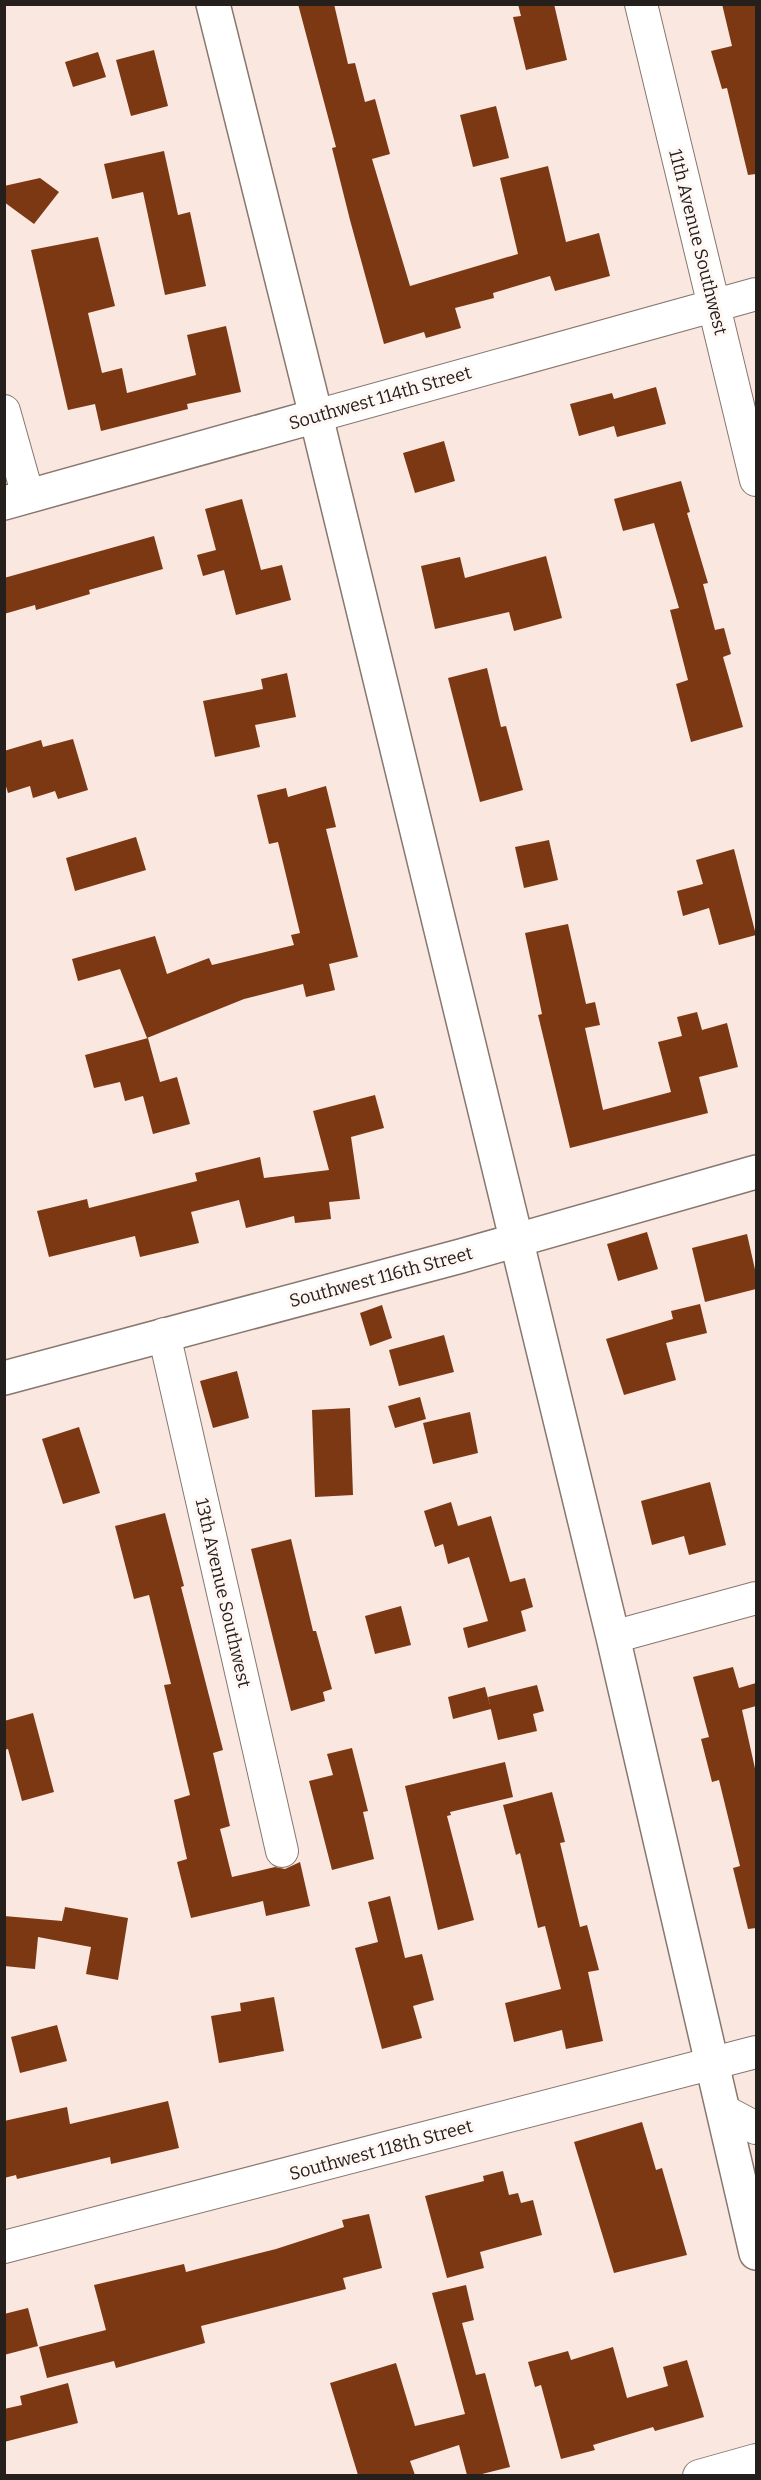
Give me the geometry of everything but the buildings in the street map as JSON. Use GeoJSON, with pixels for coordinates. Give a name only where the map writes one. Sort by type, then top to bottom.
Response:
{"type":"FeatureCollection","features":[{"type":"Feature","properties":{"kind":"street"},"geometry":{"type":"LineString","coordinates":[[213,4],[316,416],[613,1637],[756,2253]]}},
{"type":"Feature","properties":{"kind":"street","name":"11th Avenue Southwest"},"geometry":{"type":"LineString","coordinates":[[641,4],[756,480]]}},
{"type":"Feature","properties":{"kind":"street","name":"Southwest 114th Street"},"geometry":{"type":"LineString","coordinates":[[16,500],[756,294]]}},
{"type":"Feature","properties":{"kind":"street"},"geometry":{"type":"LineString","coordinates":[[4,411],[16,500]]}},
{"type":"Feature","properties":{"kind":"street","name":"Southwest 116th Street"},"geometry":{"type":"LineString","coordinates":[[4,1378],[516,1240],[756,1172]]}},
{"type":"Feature","properties":{"kind":"street","name":"13th Avenue Southwest"},"geometry":{"type":"LineString","coordinates":[[164,1334],[282,1851]]}},
{"type":"Feature","properties":{"kind":"street"},"geometry":{"type":"LineString","coordinates":[[613,1637],[756,1598]]}},
{"type":"Feature","properties":{"kind":"street","name":"Southwest 118th Street"},"geometry":{"type":"LineString","coordinates":[[4,2247],[756,2052]]}},
{"type":"Feature","properties":{"kind":"street"},"geometry":{"type":"LineString","coordinates":[[724,2110],[756,2128]]}},
{"type":"Feature","properties":{"kind":"street"},"geometry":{"type":"LineString","coordinates":[[699,2475],[756,2460]]}}]}
